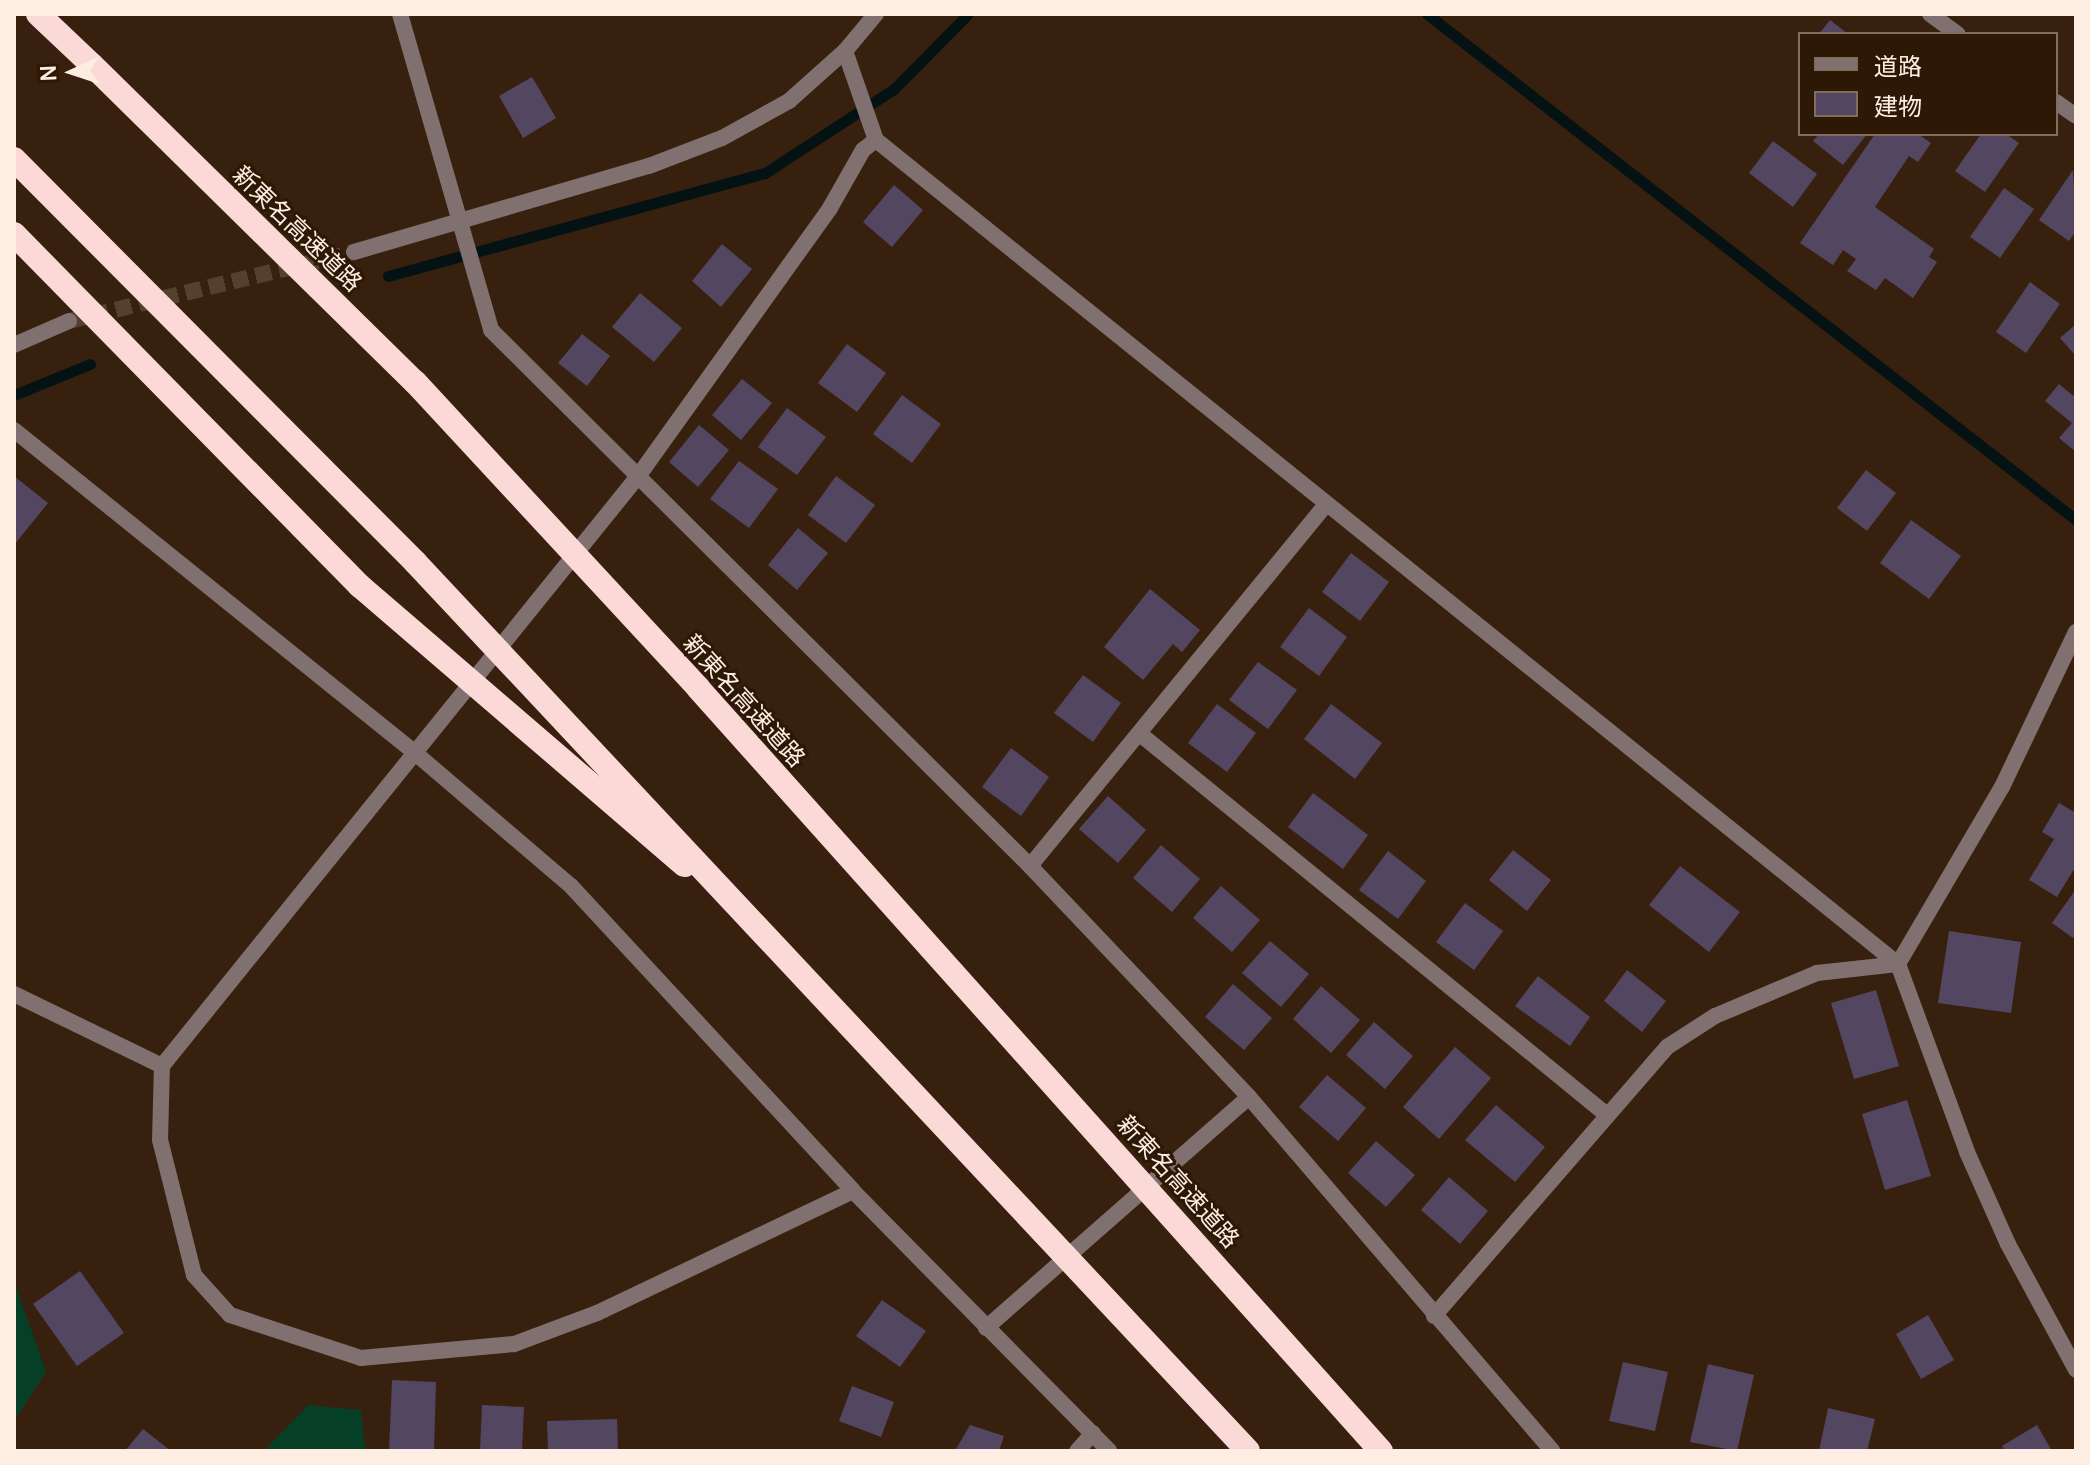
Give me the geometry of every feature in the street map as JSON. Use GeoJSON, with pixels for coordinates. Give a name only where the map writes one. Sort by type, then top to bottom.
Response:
{"type":"FeatureCollection","features":[{"type":"Feature","properties":{"kind":"highway","name":"新東名高速道路"},"geometry":{"type":"LineString","coordinates":[[38,14],[415,382],[698,688],[1381,1451]]}},
{"type":"Feature","properties":{"kind":"highway"},"geometry":{"type":"LineString","coordinates":[[14,159],[415,562],[788,956],[1248,1451]]}},
{"type":"Feature","properties":{"kind":"highway"},"geometry":{"type":"LineString","coordinates":[[14,234],[360,586],[788,956]]}},
{"type":"Feature","properties":{"kind":"street"},"geometry":{"type":"LineString","coordinates":[[400,14],[491,330],[1030,866],[1249,1097],[1552,1451]]}},
{"type":"Feature","properties":{"kind":"street"},"geometry":{"type":"LineString","coordinates":[[354,252],[457,219],[649,166],[722,138],[789,101],[845,51],[876,14]]}},
{"type":"Feature","properties":{"kind":"street"},"geometry":{"type":"LineString","coordinates":[[1930,14],[1955,32]]}},
{"type":"Feature","properties":{"kind":"street"},"geometry":{"type":"LineString","coordinates":[[845,51],[876,140],[1898,964],[1967,1152],[2008,1244],[2076,1370]]}},
{"type":"Feature","properties":{"kind":"street"},"geometry":{"type":"LineString","coordinates":[[2058,103],[2076,116]]}},
{"type":"Feature","properties":{"kind":"street"},"geometry":{"type":"LineString","coordinates":[[853,1191],[597,1313],[514,1344],[361,1358],[230,1315],[194,1275],[160,1140],[162,1066],[639,475],[830,208],[863,150],[876,140]]}},
{"type":"Feature","properties":{"kind":"street"},"geometry":{"type":"LineString","coordinates":[[14,345],[69,321]]}},
{"type":"Feature","properties":{"kind":"street"},"geometry":{"type":"LineString","coordinates":[[14,430],[414,752],[571,886],[853,1191],[1109,1451]]}},
{"type":"Feature","properties":{"kind":"street"},"geometry":{"type":"LineString","coordinates":[[1030,866],[1326,504]]}},
{"type":"Feature","properties":{"kind":"street"},"geometry":{"type":"LineString","coordinates":[[1898,964],[2002,787],[2076,632]]}},
{"type":"Feature","properties":{"kind":"street"},"geometry":{"type":"LineString","coordinates":[[1140,734],[1607,1115]]}},
{"type":"Feature","properties":{"kind":"street"},"geometry":{"type":"LineString","coordinates":[[1434,1316],[1667,1047],[1715,1016],[1817,973],[1898,964]]}},
{"type":"Feature","properties":{"kind":"street"},"geometry":{"type":"LineString","coordinates":[[14,994],[162,1066]]}},
{"type":"Feature","properties":{"kind":"street"},"geometry":{"type":"LineString","coordinates":[[986,1328],[1249,1097]]}},
{"type":"Feature","properties":{"kind":"street"},"geometry":{"type":"LineString","coordinates":[[1077,1451],[1093,1433]]}},
{"type":"Feature","properties":{"kind":"green space"},"geometry":{"type":"Polygon","coordinates":[[[14,1281],[46,1372],[14,1421],[14,1281]]]}},
{"type":"Feature","properties":{"kind":"green space"},"geometry":{"type":"Polygon","coordinates":[[[308,1405],[361,1410],[365,1451],[264,1451],[308,1405]]]}},
{"type":"Feature","properties":{"kind":"building"},"geometry":{"type":"Polygon","coordinates":[[[1830,20],[1845,32],[1821,32],[1830,20]]]}},
{"type":"Feature","properties":{"kind":"building"},"geometry":{"type":"Polygon","coordinates":[[[532,77],[556,118],[523,138],[499,96],[532,77]]]}},
{"type":"Feature","properties":{"kind":"building"},"geometry":{"type":"Polygon","coordinates":[[[1817,136],[1865,136],[1843,165],[1813,141],[1817,136]]]}},
{"type":"Feature","properties":{"kind":"building"},"geometry":{"type":"Polygon","coordinates":[[[1874,136],[1921,136],[1931,143],[1918,162],[1909,156],[1875,207],[1934,249],[1929,257],[1937,262],[1913,298],[1885,278],[1876,290],[1847,271],[1856,259],[1843,250],[1833,265],[1800,243],[1874,136]]]}},
{"type":"Feature","properties":{"kind":"building"},"geometry":{"type":"Polygon","coordinates":[[[1980,136],[2009,136],[2019,143],[1985,192],[1955,171],[1980,136]]]}},
{"type":"Feature","properties":{"kind":"building"},"geometry":{"type":"Polygon","coordinates":[[[1773,141],[1817,174],[1793,207],[1749,173],[1773,141]]]}},
{"type":"Feature","properties":{"kind":"building"},"geometry":{"type":"Polygon","coordinates":[[[2073,170],[2076,231],[2069,241],[2039,220],[2073,170]]]}},
{"type":"Feature","properties":{"kind":"building"},"geometry":{"type":"Polygon","coordinates":[[[894,185],[923,210],[892,247],[863,222],[894,185]]]}},
{"type":"Feature","properties":{"kind":"building"},"geometry":{"type":"Polygon","coordinates":[[[2004,188],[2034,209],[2000,258],[1970,237],[2004,188]]]}},
{"type":"Feature","properties":{"kind":"building"},"geometry":{"type":"Polygon","coordinates":[[[722,244],[752,269],[721,307],[692,281],[722,244]]]}},
{"type":"Feature","properties":{"kind":"building"},"geometry":{"type":"Polygon","coordinates":[[[2030,282],[2060,304],[2026,353],[1996,332],[2030,282]]]}},
{"type":"Feature","properties":{"kind":"building"},"geometry":{"type":"Polygon","coordinates":[[[640,293],[682,328],[654,362],[612,327],[640,293]]]}},
{"type":"Feature","properties":{"kind":"building"},"geometry":{"type":"Polygon","coordinates":[[[2076,324],[2076,356],[2060,338],[2076,324]]]}},
{"type":"Feature","properties":{"kind":"building"},"geometry":{"type":"Polygon","coordinates":[[[582,334],[610,356],[587,386],[558,363],[582,334]]]}},
{"type":"Feature","properties":{"kind":"building"},"geometry":{"type":"Polygon","coordinates":[[[847,344],[886,373],[857,412],[818,383],[847,344]]]}},
{"type":"Feature","properties":{"kind":"building"},"geometry":{"type":"Polygon","coordinates":[[[742,379],[772,403],[741,440],[712,415],[742,379]]]}},
{"type":"Feature","properties":{"kind":"building"},"geometry":{"type":"Polygon","coordinates":[[[2059,384],[2076,398],[2076,452],[2059,438],[2072,423],[2045,401],[2059,384]]]}},
{"type":"Feature","properties":{"kind":"building"},"geometry":{"type":"Polygon","coordinates":[[[902,395],[941,424],[912,463],[873,434],[902,395]]]}},
{"type":"Feature","properties":{"kind":"building"},"geometry":{"type":"Polygon","coordinates":[[[787,408],[826,437],[797,475],[758,447],[787,408]]]}},
{"type":"Feature","properties":{"kind":"building"},"geometry":{"type":"Polygon","coordinates":[[[699,425],[729,450],[698,487],[669,462],[699,425]]]}},
{"type":"Feature","properties":{"kind":"building"},"geometry":{"type":"Polygon","coordinates":[[[739,461],[778,489],[749,528],[710,499],[739,461]]]}},
{"type":"Feature","properties":{"kind":"building"},"geometry":{"type":"Polygon","coordinates":[[[1866,470],[1896,493],[1867,531],[1837,508],[1866,470]]]}},
{"type":"Feature","properties":{"kind":"building"},"geometry":{"type":"Polygon","coordinates":[[[14,476],[48,503],[14,545],[14,476]]]}},
{"type":"Feature","properties":{"kind":"building"},"geometry":{"type":"Polygon","coordinates":[[[836,476],[875,505],[846,543],[808,515],[836,476]]]}},
{"type":"Feature","properties":{"kind":"building"},"geometry":{"type":"Polygon","coordinates":[[[1911,520],[1961,556],[1929,599],[1880,563],[1911,520]]]}},
{"type":"Feature","properties":{"kind":"building"},"geometry":{"type":"Polygon","coordinates":[[[798,528],[828,553],[797,590],[768,565],[798,528]]]}},
{"type":"Feature","properties":{"kind":"building"},"geometry":{"type":"Polygon","coordinates":[[[1351,553],[1389,582],[1360,621],[1322,592],[1351,553]]]}},
{"type":"Feature","properties":{"kind":"building"},"geometry":{"type":"Polygon","coordinates":[[[1150,589],[1200,630],[1182,652],[1173,644],[1143,680],[1104,647],[1150,589]]]}},
{"type":"Feature","properties":{"kind":"building"},"geometry":{"type":"Polygon","coordinates":[[[1309,608],[1347,637],[1319,676],[1280,647],[1309,608]]]}},
{"type":"Feature","properties":{"kind":"building"},"geometry":{"type":"Polygon","coordinates":[[[1258,662],[1297,690],[1268,729],[1229,700],[1258,662]]]}},
{"type":"Feature","properties":{"kind":"building"},"geometry":{"type":"Polygon","coordinates":[[[1083,675],[1121,703],[1093,742],[1054,713],[1083,675]]]}},
{"type":"Feature","properties":{"kind":"building"},"geometry":{"type":"Polygon","coordinates":[[[1217,704],[1256,733],[1227,772],[1188,743],[1217,704]]]}},
{"type":"Feature","properties":{"kind":"building"},"geometry":{"type":"Polygon","coordinates":[[[1331,704],[1382,743],[1355,779],[1304,739],[1331,704]]]}},
{"type":"Feature","properties":{"kind":"building"},"geometry":{"type":"Polygon","coordinates":[[[1011,748],[1049,777],[1021,816],[982,787],[1011,748]]]}},
{"type":"Feature","properties":{"kind":"building"},"geometry":{"type":"Polygon","coordinates":[[[1313,793],[1368,835],[1343,869],[1288,827],[1313,793]]]}},
{"type":"Feature","properties":{"kind":"building"},"geometry":{"type":"Polygon","coordinates":[[[1108,796],[1146,830],[1118,863],[1079,829],[1108,796]]]}},
{"type":"Feature","properties":{"kind":"building"},"geometry":{"type":"Polygon","coordinates":[[[2059,803],[2076,813],[2076,866],[2057,897],[2029,880],[2054,839],[2042,832],[2059,803]]]}},
{"type":"Feature","properties":{"kind":"building"},"geometry":{"type":"Polygon","coordinates":[[[1161,845],[1200,879],[1172,912],[1133,878],[1161,845]]]}},
{"type":"Feature","properties":{"kind":"building"},"geometry":{"type":"Polygon","coordinates":[[[1513,850],[1551,880],[1527,911],[1489,880],[1513,850]]]}},
{"type":"Feature","properties":{"kind":"building"},"geometry":{"type":"Polygon","coordinates":[[[1388,851],[1426,881],[1398,919],[1359,890],[1388,851]]]}},
{"type":"Feature","properties":{"kind":"building"},"geometry":{"type":"Polygon","coordinates":[[[1680,866],[1740,912],[1709,952],[1649,905],[1680,866]]]}},
{"type":"Feature","properties":{"kind":"building"},"geometry":{"type":"Polygon","coordinates":[[[1221,886],[1260,920],[1232,952],[1193,918],[1221,886]]]}},
{"type":"Feature","properties":{"kind":"building"},"geometry":{"type":"Polygon","coordinates":[[[2076,889],[2076,934],[2073,938],[2052,923],[2076,889]]]}},
{"type":"Feature","properties":{"kind":"building"},"geometry":{"type":"Polygon","coordinates":[[[1465,903],[1503,931],[1474,970],[1436,942],[1465,903]]]}},
{"type":"Feature","properties":{"kind":"building"},"geometry":{"type":"Polygon","coordinates":[[[1949,931],[2021,942],[2011,1013],[1938,1003],[1949,931]]]}},
{"type":"Feature","properties":{"kind":"building"},"geometry":{"type":"Polygon","coordinates":[[[1270,941],[1309,974],[1281,1007],[1242,973],[1270,941]]]}},
{"type":"Feature","properties":{"kind":"building"},"geometry":{"type":"Polygon","coordinates":[[[1627,970],[1666,1001],[1642,1032],[1604,1001],[1627,970]]]}},
{"type":"Feature","properties":{"kind":"building"},"geometry":{"type":"Polygon","coordinates":[[[1538,976],[1590,1017],[1570,1046],[1515,1006],[1538,976]]]}},
{"type":"Feature","properties":{"kind":"building"},"geometry":{"type":"Polygon","coordinates":[[[1233,984],[1272,1018],[1244,1050],[1205,1017],[1233,984]]]}},
{"type":"Feature","properties":{"kind":"building"},"geometry":{"type":"Polygon","coordinates":[[[1321,986],[1360,1020],[1331,1053],[1293,1019],[1321,986]]]}},
{"type":"Feature","properties":{"kind":"building"},"geometry":{"type":"Polygon","coordinates":[[[1876,990],[1899,1066],[1854,1079],[1831,1003],[1876,990]]]}},
{"type":"Feature","properties":{"kind":"building"},"geometry":{"type":"Polygon","coordinates":[[[1374,1022],[1413,1056],[1385,1089],[1346,1055],[1374,1022]]]}},
{"type":"Feature","properties":{"kind":"building"},"geometry":{"type":"Polygon","coordinates":[[[1455,1047],[1491,1078],[1439,1139],[1403,1107],[1455,1047]]]}},
{"type":"Feature","properties":{"kind":"building"},"geometry":{"type":"Polygon","coordinates":[[[1327,1075],[1366,1108],[1338,1141],[1299,1107],[1327,1075]]]}},
{"type":"Feature","properties":{"kind":"building"},"geometry":{"type":"Polygon","coordinates":[[[1907,1100],[1931,1176],[1885,1190],[1862,1114],[1907,1100]]]}},
{"type":"Feature","properties":{"kind":"building"},"geometry":{"type":"Polygon","coordinates":[[[1496,1105],[1545,1147],[1515,1182],[1465,1140],[1496,1105]]]}},
{"type":"Feature","properties":{"kind":"building"},"geometry":{"type":"Polygon","coordinates":[[[1376,1141],[1415,1175],[1386,1207],[1348,1173],[1376,1141]]]}},
{"type":"Feature","properties":{"kind":"building"},"geometry":{"type":"Polygon","coordinates":[[[1449,1177],[1488,1211],[1460,1244],[1421,1210],[1449,1177]]]}},
{"type":"Feature","properties":{"kind":"building"},"geometry":{"type":"Polygon","coordinates":[[[80,1271],[124,1333],[77,1366],[33,1304],[80,1271]]]}},
{"type":"Feature","properties":{"kind":"building"},"geometry":{"type":"Polygon","coordinates":[[[882,1300],[926,1331],[900,1367],[856,1336],[882,1300]]]}},
{"type":"Feature","properties":{"kind":"building"},"geometry":{"type":"Polygon","coordinates":[[[1928,1315],[1954,1360],[1921,1379],[1896,1334],[1928,1315]]]}},
{"type":"Feature","properties":{"kind":"building"},"geometry":{"type":"Polygon","coordinates":[[[1623,1362],[1668,1372],[1655,1431],[1609,1421],[1623,1362]]]}},
{"type":"Feature","properties":{"kind":"building"},"geometry":{"type":"Polygon","coordinates":[[[1708,1364],[1754,1375],[1737,1451],[1690,1442],[1708,1364]]]}},
{"type":"Feature","properties":{"kind":"building"},"geometry":{"type":"Polygon","coordinates":[[[392,1380],[436,1382],[434,1451],[389,1451],[392,1380]]]}},
{"type":"Feature","properties":{"kind":"building"},"geometry":{"type":"Polygon","coordinates":[[[852,1386],[894,1402],[881,1437],[839,1421],[852,1386]]]}},
{"type":"Feature","properties":{"kind":"building"},"geometry":{"type":"Polygon","coordinates":[[[482,1405],[524,1407],[522,1451],[480,1451],[482,1405]]]}},
{"type":"Feature","properties":{"kind":"building"},"geometry":{"type":"Polygon","coordinates":[[[1828,1408],[1875,1419],[1867,1451],[1819,1451],[1828,1408]]]}},
{"type":"Feature","properties":{"kind":"building"},"geometry":{"type":"Polygon","coordinates":[[[617,1419],[618,1451],[548,1451],[547,1421],[617,1419]]]}},
{"type":"Feature","properties":{"kind":"building"},"geometry":{"type":"Polygon","coordinates":[[[970,1425],[1004,1436],[999,1451],[955,1451],[970,1425]]]}},
{"type":"Feature","properties":{"kind":"building"},"geometry":{"type":"Polygon","coordinates":[[[2037,1425],[2052,1451],[2005,1451],[2002,1446],[2037,1425]]]}},
{"type":"Feature","properties":{"kind":"building"},"geometry":{"type":"Polygon","coordinates":[[[143,1429],[171,1451],[125,1451],[143,1429]]]}},
{"type":"Feature","properties":{"kind":"waterway"},"geometry":{"type":"LineString","coordinates":[[388,276],[765,173],[894,89],[968,14]]}},
{"type":"Feature","properties":{"kind":"waterway"},"geometry":{"type":"LineString","coordinates":[[1427,14],[2076,520]]}},
{"type":"Feature","properties":{"kind":"waterway"},"geometry":{"type":"LineString","coordinates":[[14,395],[90,364]]}},
{"type":"Feature","properties":{"kind":"tunnel"},"geometry":{"type":"LineString","coordinates":[[69,321],[354,252]]}}]}
